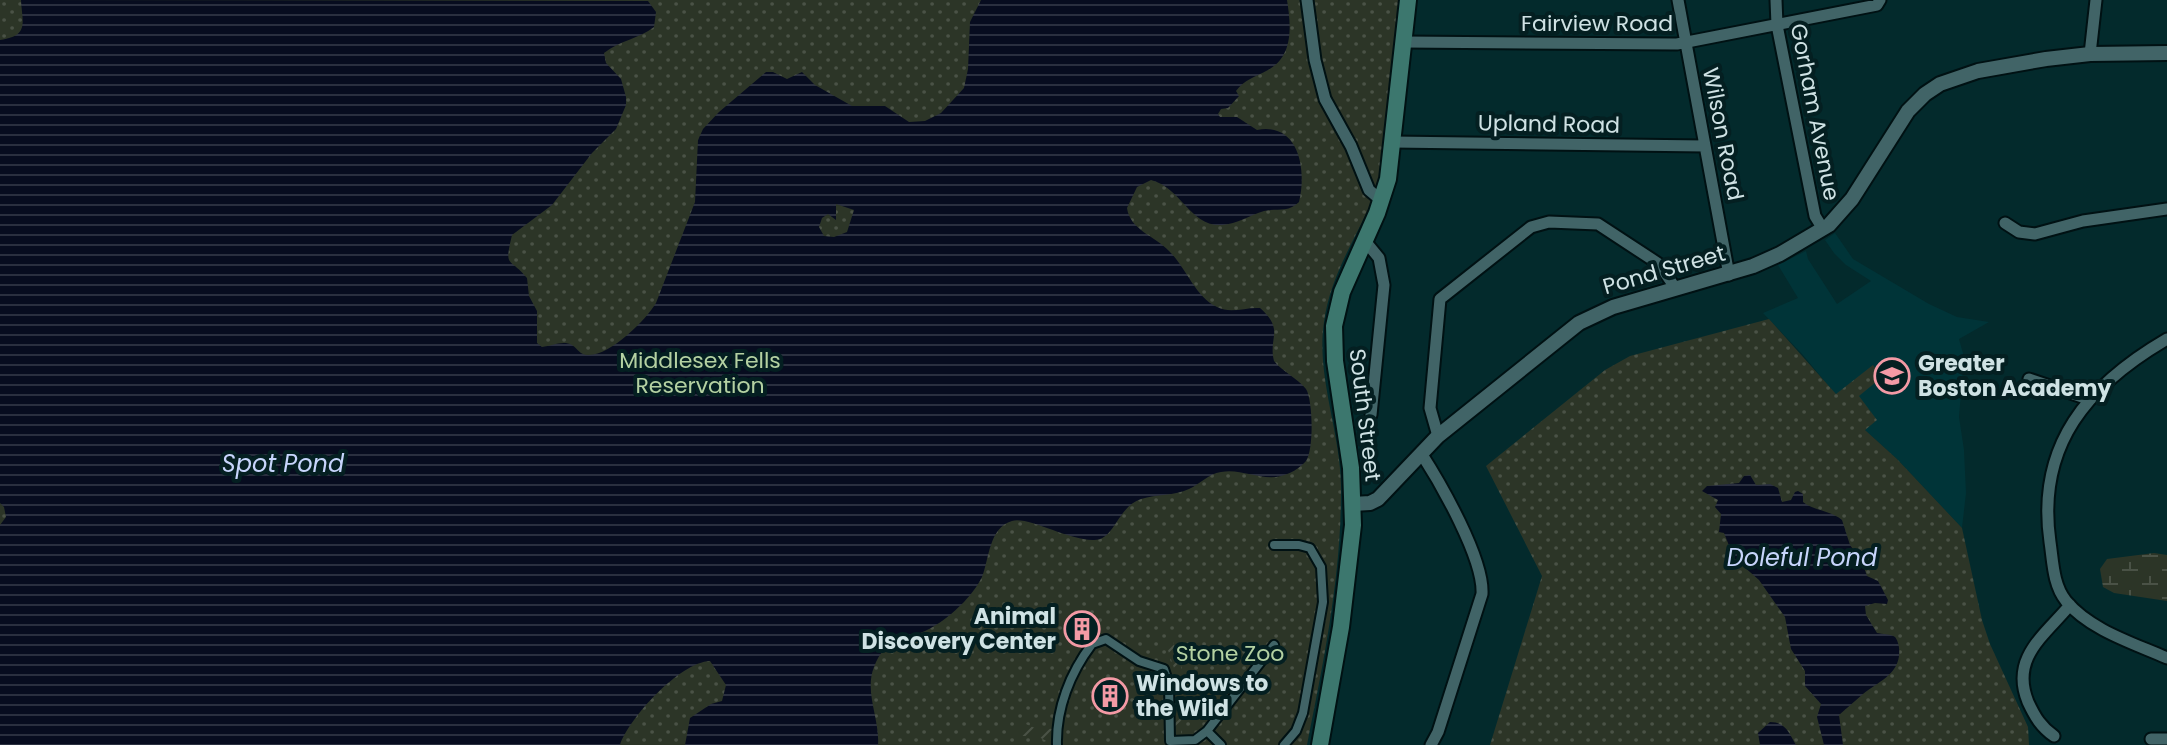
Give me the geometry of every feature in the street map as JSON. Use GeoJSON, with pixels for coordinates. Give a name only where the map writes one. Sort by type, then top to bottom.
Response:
{"type":"FeatureCollection","features":[{"type":"Feature","properties":{"kind":"main road","name":"South Street"},"geometry":{"type":"LineString","coordinates":[[1353,504],[1351,459],[1336,367],[1334,333],[1342,292],[1382,201],[1389,175],[1408,0]]}},
{"type":"Feature","properties":{"kind":"main road"},"geometry":{"type":"LineString","coordinates":[[1320,745],[1344,610],[1353,504]]}},
{"type":"Feature","properties":{"kind":"street"},"geometry":{"type":"LineString","coordinates":[[1307,0],[1315,60],[1325,99],[1348,140],[1369,190],[1382,201]]}},
{"type":"Feature","properties":{"kind":"street","name":"Wilson Road"},"geometry":{"type":"LineString","coordinates":[[1678,0],[1729,275]]}},
{"type":"Feature","properties":{"kind":"street","name":"Gorham Avenue"},"geometry":{"type":"LineString","coordinates":[[1776,0],[1777,25],[1815,216],[1823,229]]}},
{"type":"Feature","properties":{"kind":"street","name":"Fairview Road"},"geometry":{"type":"LineString","coordinates":[[1404,42],[1685,42],[1877,5],[1880,0]]}},
{"type":"Feature","properties":{"kind":"street"},"geometry":{"type":"LineString","coordinates":[[2090,54],[2096,0]]}},
{"type":"Feature","properties":{"kind":"street","name":"Pond Street"},"geometry":{"type":"LineString","coordinates":[[1353,504],[1378,499],[1438,436],[1579,323],[1613,307],[1729,275],[1771,259],[1823,229],[1849,204],[1908,111],[1934,88],[1985,69],[2090,54],[2167,53]]}},
{"type":"Feature","properties":{"kind":"street","name":"Upland Road"},"geometry":{"type":"LineString","coordinates":[[1393,142],[1705,146]]}},
{"type":"Feature","properties":{"kind":"street"},"geometry":{"type":"LineString","coordinates":[[2005,223],[2015,231],[2035,234],[2083,221],[2167,209]]}},
{"type":"Feature","properties":{"kind":"street"},"geometry":{"type":"LineString","coordinates":[[1438,436],[1430,408],[1440,301],[1458,283],[1531,227],[1549,222],[1598,224],[1659,264],[1676,289]]}},
{"type":"Feature","properties":{"kind":"street","name":"South Street"},"geometry":{"type":"LineString","coordinates":[[1365,241],[1379,258],[1384,285],[1371,415]]}},
{"type":"Feature","properties":{"kind":"street"},"geometry":{"type":"LineString","coordinates":[[2167,339],[2136,358],[2088,399],[2060,446],[2048,493],[2048,530],[2055,576],[2070,605],[2111,634],[2167,658]]}},
{"type":"Feature","properties":{"kind":"street"},"geometry":{"type":"LineString","coordinates":[[2029,379],[2088,399]]}},
{"type":"Feature","properties":{"kind":"street"},"geometry":{"type":"LineString","coordinates":[[1421,453],[1478,562],[1482,583],[1482,594],[1438,732],[1431,745]]}},
{"type":"Feature","properties":{"kind":"street"},"geometry":{"type":"LineString","coordinates":[[1274,545],[1310,548],[1319,561],[1323,584],[1303,713],[1296,731],[1284,745]]}},
{"type":"Feature","properties":{"kind":"street"},"geometry":{"type":"LineString","coordinates":[[2054,736],[2035,717],[2023,686],[2022,669],[2027,657],[2070,605]]}},
{"type":"Feature","properties":{"kind":"street"},"geometry":{"type":"LineString","coordinates":[[1057,745],[1057,721],[1066,690],[1092,644],[1106,639],[1139,661],[1164,669],[1169,684],[1170,743],[1195,740],[1207,731],[1274,645]]}},
{"type":"Feature","properties":{"kind":"street"},"geometry":{"type":"LineString","coordinates":[[1207,731],[1221,745]]}},
{"type":"Feature","properties":{"kind":"street"},"geometry":{"type":"LineString","coordinates":[[2151,739],[2167,739]]}},
{"type":"Feature","properties":{"kind":"shaded area","name":"Greater Boston Academy"},"geometry":{"type":"Polygon","coordinates":[[[1835,233],[1853,259],[1929,304],[1957,317],[1989,322],[1959,339],[1964,357],[1959,417],[1966,493],[1962,528],[1865,430],[1803,355],[1763,313],[1798,298],[1778,265],[1806,251],[1837,304],[1871,281],[1834,253],[1825,240],[1835,233]]]}},
{"type":"Feature","properties":{"kind":"green space","name":"Spot Pond"},"geometry":{"type":"Polygon","coordinates":[[[0,0],[1401,0],[1382,175],[1341,265],[1324,322],[1323,363],[1340,464],[1341,518],[1331,616],[1307,745],[0,745],[0,0]]]}},
{"type":"Feature","properties":{"kind":"green space"},"geometry":{"type":"Polygon","coordinates":[[[1769,319],[1836,394],[1873,365],[1882,377],[1859,396],[1877,420],[1865,430],[1962,528],[1982,620],[2028,727],[2029,745],[1490,745],[1542,576],[1486,466],[1605,370],[1630,356],[1769,319]]]}},
{"type":"Feature","properties":{"kind":"green space"},"geometry":{"type":"Polygon","coordinates":[[[2154,553],[2167,555],[2167,601],[2114,593],[2103,587],[2100,569],[2107,559],[2154,553]]]}},
{"type":"Feature","properties":{"kind":"green space"},"geometry":{"type":"Polygon","coordinates":[[[1172,638],[1183,673],[1181,737],[1173,734],[1176,674],[1165,641],[1172,638]]]}},
{"type":"Feature","properties":{"kind":"green space"},"geometry":{"type":"Polygon","coordinates":[[[1021,722],[1035,728],[1054,729],[1054,745],[1037,736],[1016,736],[1021,722]]]}},
{"type":"Feature","properties":{"kind":"water","name":"Spot Pond"},"geometry":{"type":"Polygon","coordinates":[[[21,0],[648,1],[656,12],[654,27],[604,53],[606,63],[621,79],[626,97],[616,129],[592,153],[552,205],[512,235],[508,253],[510,261],[527,278],[529,296],[537,311],[537,343],[542,347],[569,344],[588,355],[597,354],[617,343],[636,327],[656,303],[695,202],[698,140],[703,129],[766,72],[787,79],[802,72],[815,85],[852,106],[885,106],[909,122],[925,121],[941,113],[964,88],[970,22],[981,0],[1287,0],[1290,29],[1282,57],[1268,70],[1243,84],[1236,91],[1239,96],[1218,114],[1220,117],[1237,117],[1257,130],[1271,129],[1282,133],[1291,141],[1297,151],[1302,176],[1299,202],[1291,208],[1264,211],[1233,223],[1211,224],[1193,213],[1170,190],[1151,180],[1137,187],[1127,208],[1133,222],[1169,251],[1209,302],[1228,310],[1260,308],[1268,316],[1274,328],[1274,361],[1306,389],[1308,395],[1312,425],[1309,455],[1298,468],[1281,476],[1221,472],[1183,491],[1141,499],[1126,509],[1101,539],[1073,537],[1019,520],[1004,524],[994,537],[982,577],[964,602],[931,628],[895,642],[878,658],[871,676],[871,696],[878,745],[685,745],[690,718],[711,704],[722,701],[726,685],[710,661],[685,671],[657,693],[634,721],[620,745],[0,745],[0,525],[6,517],[0,503],[0,40],[20,31],[23,21],[21,0]],[[836,204],[836,220],[828,214],[822,218],[819,227],[824,236],[834,237],[847,232],[854,210],[836,204]]]}},
{"type":"Feature","properties":{"kind":"water","name":"Doleful Pond"},"geometry":{"type":"Polygon","coordinates":[[[1750,475],[1756,485],[1770,484],[1778,488],[1782,502],[1791,500],[1798,491],[1803,494],[1803,502],[1807,505],[1842,520],[1850,545],[1867,576],[1878,581],[1888,600],[1887,604],[1865,606],[1866,615],[1877,633],[1896,638],[1899,648],[1897,664],[1893,671],[1839,715],[1843,745],[1824,745],[1817,717],[1821,704],[1805,686],[1805,671],[1791,649],[1785,617],[1759,580],[1734,558],[1724,533],[1719,532],[1721,514],[1715,507],[1718,500],[1702,491],[1707,486],[1739,483],[1744,476],[1750,475]]]}},
{"type":"Feature","properties":{"kind":"water"},"geometry":{"type":"Polygon","coordinates":[[[1770,722],[1783,726],[1796,745],[1760,745],[1758,733],[1770,722]]]}},
{"type":"Feature","properties":{"kind":"place","name":"Greater Boston Academy"},"geometry":{"type":"Point","coordinates":[1892,376]}},
{"type":"Feature","properties":{"kind":"place","name":"Animal Discovery Center"},"geometry":{"type":"Point","coordinates":[1082,629]}},
{"type":"Feature","properties":{"kind":"place","name":"Windows to the Wild"},"geometry":{"type":"Point","coordinates":[1110,696]}},
{"type":"Feature","properties":{"kind":"park label","name":"Middlesex Fells Reservation"},"geometry":{"type":"Point","coordinates":[700,372]}},
{"type":"Feature","properties":{"kind":"park label","name":"Stone Zoo"},"geometry":{"type":"Point","coordinates":[1230,653]}}]}
